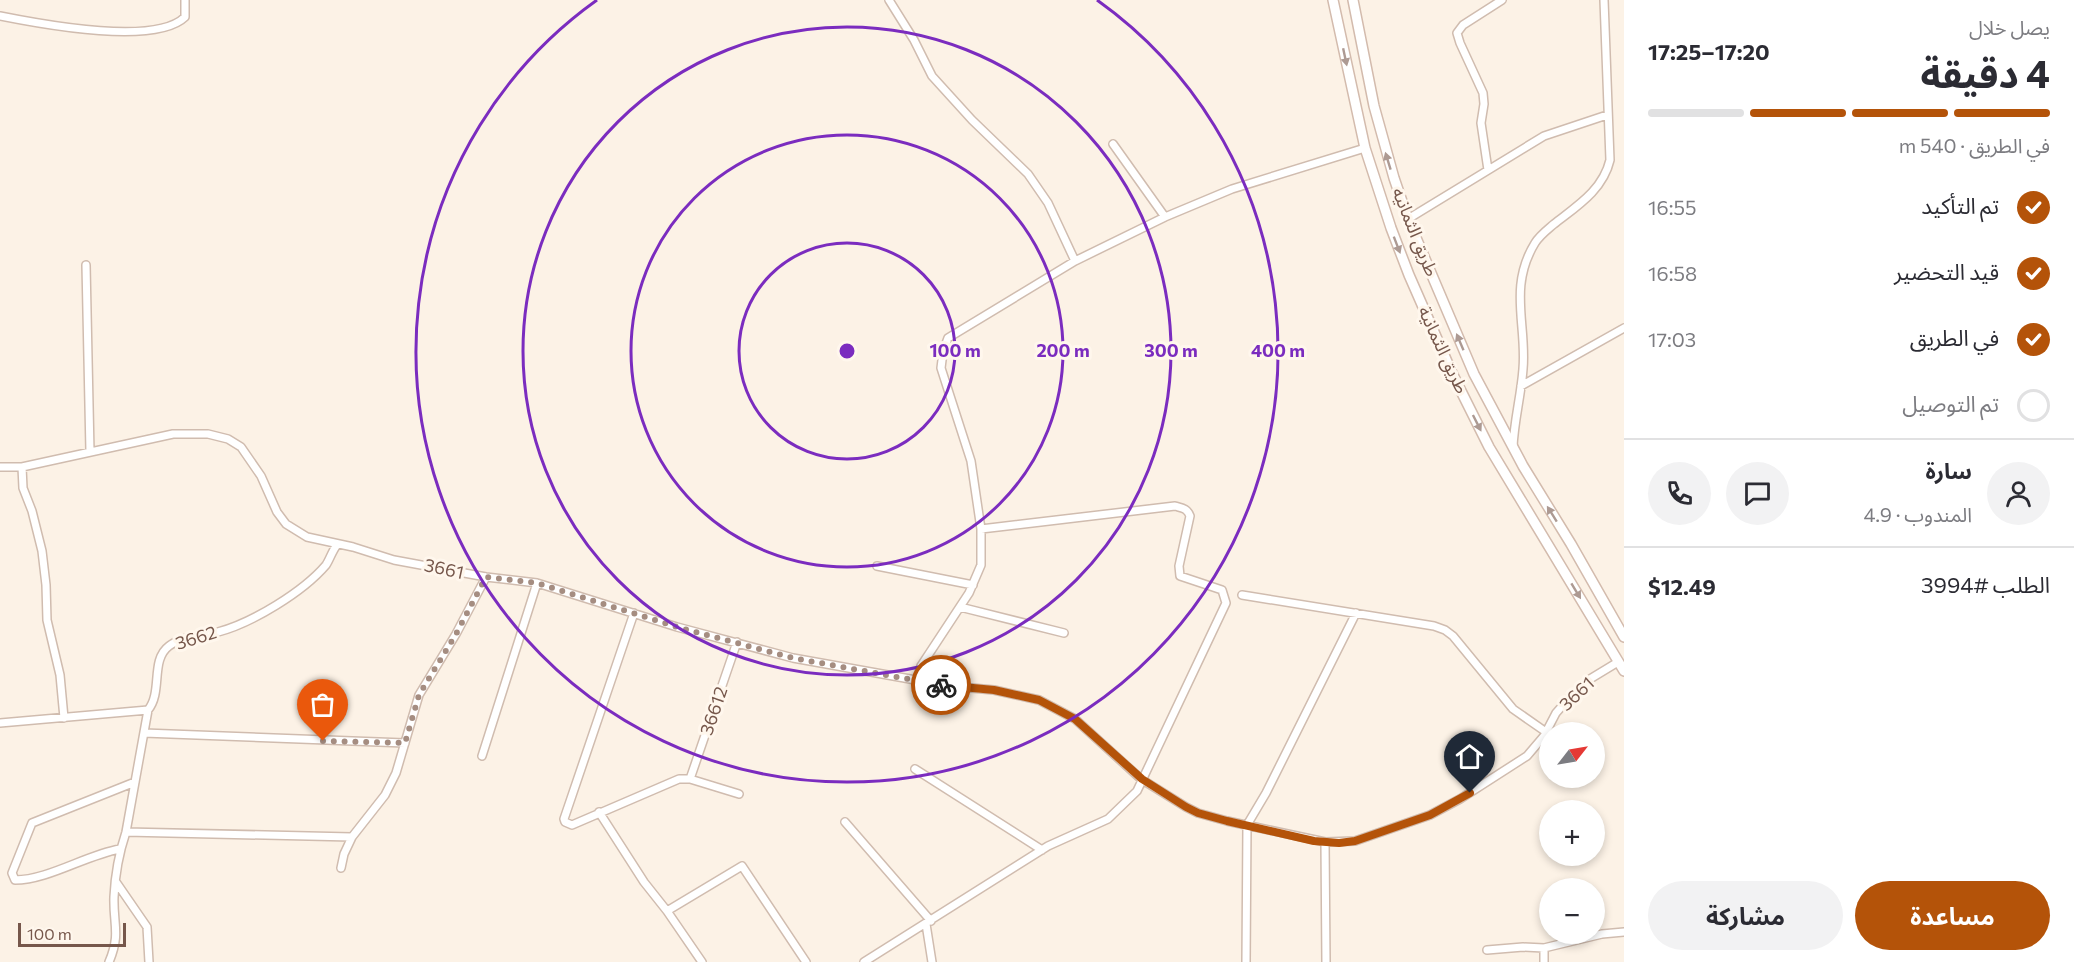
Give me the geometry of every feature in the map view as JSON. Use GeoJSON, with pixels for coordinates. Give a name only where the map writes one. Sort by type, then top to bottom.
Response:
{"type":"FeatureCollection","features":[{"type":"Feature","properties":{"kind":"street"},"geometry":{"type":"LineString","coordinates":[[0,16],[125,33],[175,25],[185,17],[185,0]]}},
{"type":"Feature","properties":{"kind":"street"},"geometry":{"type":"LineString","coordinates":[[889,0],[914,40],[932,76],[972,120],[1028,174],[1048,203],[1075,261]]}},
{"type":"Feature","properties":{"kind":"street","name":"طريق الثمانية"},"geometry":{"type":"LineString","coordinates":[[1334,0],[1365,148],[1409,275],[1452,374],[1489,447],[1624,671]]}},
{"type":"Feature","properties":{"kind":"street","name":"طريق الثمانيه"},"geometry":{"type":"LineString","coordinates":[[1353,0],[1384,147],[1408,219],[1474,374],[1513,447],[1624,637]]}},
{"type":"Feature","properties":{"kind":"street"},"geometry":{"type":"LineString","coordinates":[[1488,170],[1481,123],[1483,93],[1460,43],[1458,33],[1463,25],[1502,0]]}},
{"type":"Feature","properties":{"kind":"street"},"geometry":{"type":"LineString","coordinates":[[1513,447],[1524,351],[1519,299],[1529,254],[1539,237],[1594,191],[1606,173],[1610,160],[1604,0]]}},
{"type":"Feature","properties":{"kind":"street"},"geometry":{"type":"LineString","coordinates":[[1408,219],[1544,136],[1607,115]]}},
{"type":"Feature","properties":{"kind":"street"},"geometry":{"type":"LineString","coordinates":[[1113,144],[1165,217]]}},
{"type":"Feature","properties":{"kind":"street"},"geometry":{"type":"LineString","coordinates":[[917,679],[921,666],[960,607],[981,566],[981,529],[971,461],[941,368],[948,338],[1075,261],[1165,217],[1232,189],[1365,148]]}},
{"type":"Feature","properties":{"kind":"street"},"geometry":{"type":"LineString","coordinates":[[86,265],[90,452]]}},
{"type":"Feature","properties":{"kind":"street"},"geometry":{"type":"LineString","coordinates":[[1521,386],[1624,328]]}},
{"type":"Feature","properties":{"kind":"street","name":"3661"},"geometry":{"type":"LineString","coordinates":[[0,467],[22,467],[173,434],[208,434],[228,439],[241,447],[261,476],[277,512],[286,524],[307,537],[394,560],[486,577],[537,583],[677,627],[793,658],[949,686],[994,690],[1039,700],[1051,705],[1085,728],[1142,779],[1198,813],[1325,842],[1355,841],[1444,808],[1527,756],[1539,741]]}},
{"type":"Feature","properties":{"kind":"street"},"geometry":{"type":"LineString","coordinates":[[22,467],[23,488],[32,511],[42,551],[47,620],[60,675],[64,718]]}},
{"type":"Feature","properties":{"kind":"street"},"geometry":{"type":"LineString","coordinates":[[864,962],[875,959],[928,922],[1042,850],[1108,819],[1137,792],[1226,603],[1222,590],[1184,578],[1178,570],[1190,516],[1184,508],[1175,507],[981,529]]}},
{"type":"Feature","properties":{"kind":"street","name":"3662"},"geometry":{"type":"LineString","coordinates":[[109,962],[117,937],[114,898],[120,849],[126,832],[148,710],[154,698],[161,657],[171,645],[230,628],[273,607],[321,570],[337,544]]}},
{"type":"Feature","properties":{"kind":"street"},"geometry":{"type":"LineString","coordinates":[[877,566],[973,585]]}},
{"type":"Feature","properties":{"kind":"street"},"geometry":{"type":"LineString","coordinates":[[341,868],[344,854],[352,837],[385,795],[396,773],[419,695],[456,634],[486,577]]}},
{"type":"Feature","properties":{"kind":"street"},"geometry":{"type":"LineString","coordinates":[[482,756],[537,583]]}},
{"type":"Feature","properties":{"kind":"street"},"geometry":{"type":"LineString","coordinates":[[1242,595],[1434,626],[1445,630],[1454,636],[1514,709],[1539,727]]}},
{"type":"Feature","properties":{"kind":"street"},"geometry":{"type":"LineString","coordinates":[[960,607],[1064,633]]}},
{"type":"Feature","properties":{"kind":"street"},"geometry":{"type":"LineString","coordinates":[[634,613],[564,822],[569,826],[572,825],[679,779],[690,779],[739,794]]}},
{"type":"Feature","properties":{"kind":"street"},"geometry":{"type":"LineString","coordinates":[[1246,962],[1247,825],[1266,793],[1356,613]]}},
{"type":"Feature","properties":{"kind":"street","name":"36612"},"geometry":{"type":"LineString","coordinates":[[690,779],[736,642]]}},
{"type":"Feature","properties":{"kind":"street","name":"3661"},"geometry":{"type":"LineString","coordinates":[[1551,722],[1556,713],[1580,687],[1618,662]]}},
{"type":"Feature","properties":{"kind":"street"},"geometry":{"type":"LineString","coordinates":[[0,723],[148,710]]}},
{"type":"Feature","properties":{"kind":"street"},"geometry":{"type":"LineString","coordinates":[[144,733],[405,743]]}},
{"type":"Feature","properties":{"kind":"street"},"geometry":{"type":"LineString","coordinates":[[915,769],[1042,850]]}},
{"type":"Feature","properties":{"kind":"street"},"geometry":{"type":"LineString","coordinates":[[120,849],[21,880],[15,880],[12,873],[32,823],[135,782]]}},
{"type":"Feature","properties":{"kind":"street"},"geometry":{"type":"LineString","coordinates":[[599,812],[644,882],[702,962]]}},
{"type":"Feature","properties":{"kind":"street"},"geometry":{"type":"LineString","coordinates":[[844,822],[928,922],[932,962]]}},
{"type":"Feature","properties":{"kind":"street"},"geometry":{"type":"LineString","coordinates":[[126,832],[352,837]]}},
{"type":"Feature","properties":{"kind":"street"},"geometry":{"type":"LineString","coordinates":[[1325,842],[1326,962]]}},
{"type":"Feature","properties":{"kind":"street"},"geometry":{"type":"LineString","coordinates":[[667,911],[742,866],[806,962]]}},
{"type":"Feature","properties":{"kind":"street"},"geometry":{"type":"LineString","coordinates":[[116,882],[147,927],[149,962]]}},
{"type":"Feature","properties":{"kind":"street"},"geometry":{"type":"LineString","coordinates":[[1487,950],[1544,948],[1602,934],[1624,932]]}},
{"type":"Feature","properties":{"kind":"street"},"geometry":{"type":"LineString","coordinates":[[1544,948],[1544,962]]}},
{"type":"Feature","properties":{"kind":"way so far"},"geometry":{"type":"LineString","coordinates":[[323,741],[405,743],[419,695],[456,634],[486,577],[537,583],[677,627],[793,658],[941,685]]}},
{"type":"Feature","properties":{"kind":"route"},"geometry":{"type":"LineString","coordinates":[[941,685],[994,690],[1051,705],[1075,719],[1142,779],[1186,807],[1198,813],[1227,821],[1314,841],[1339,843],[1355,841],[1430,815],[1470,793]]}}]}
